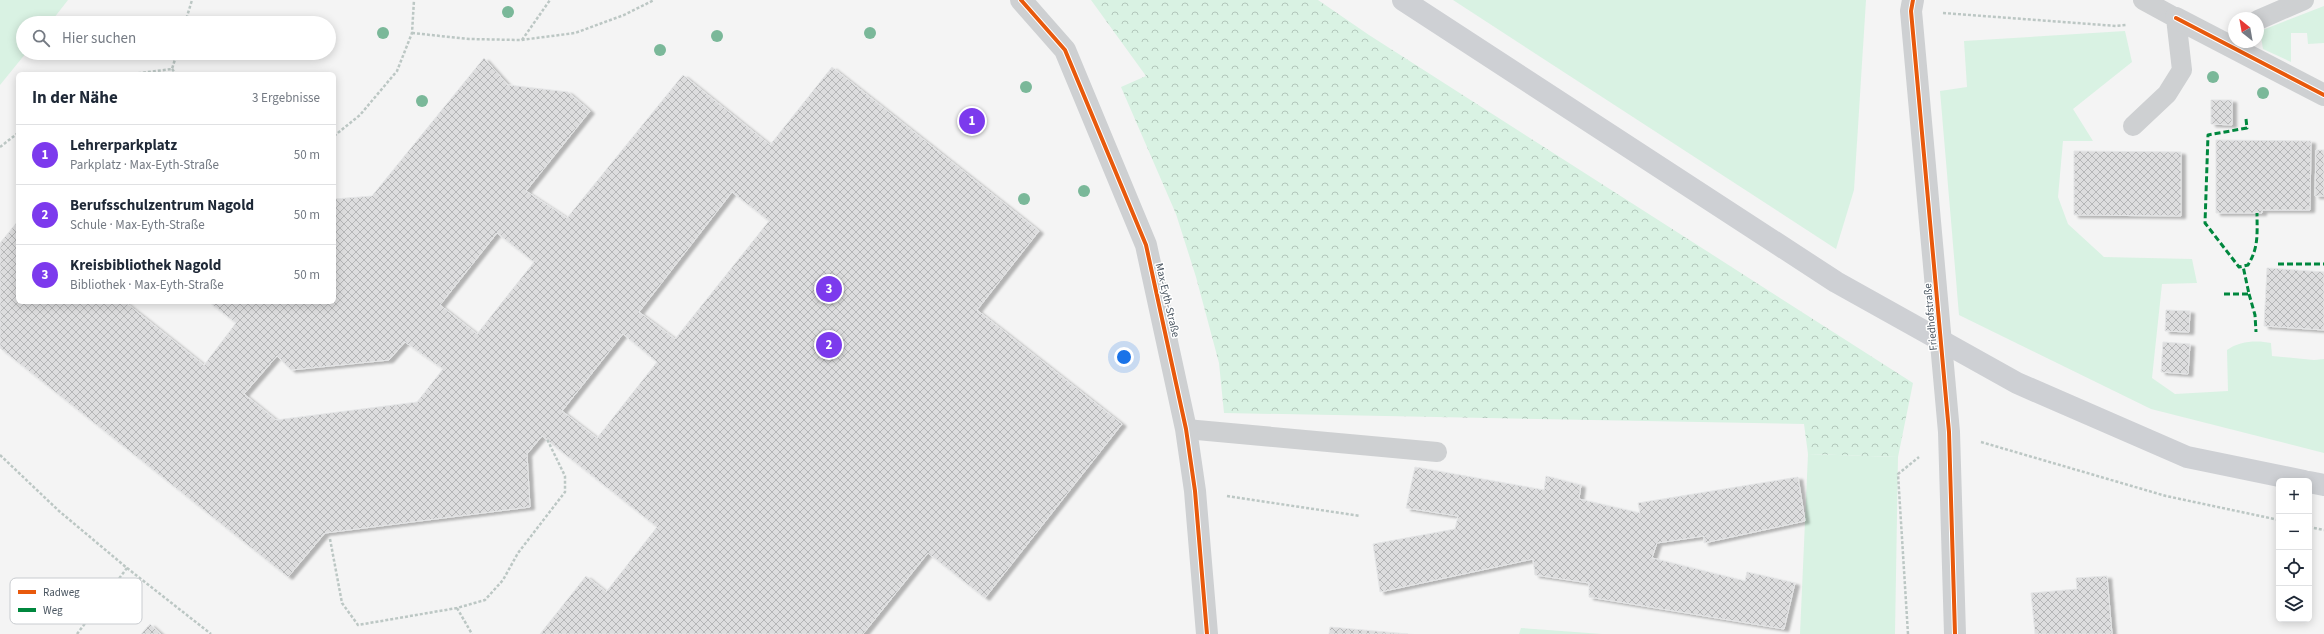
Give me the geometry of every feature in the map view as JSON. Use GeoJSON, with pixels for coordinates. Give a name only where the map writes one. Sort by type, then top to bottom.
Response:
{"type":"FeatureCollection","features":[{"type":"Feature","properties":{"kind":"main road"},"geometry":{"type":"LineString","coordinates":[[1403,0],[1836,282],[2017,383],[2187,456],[2290,478]]}},
{"type":"Feature","properties":{"kind":"main road"},"geometry":{"type":"LineString","coordinates":[[2312,483],[2324,485]]}},
{"type":"Feature","properties":{"kind":"street","name":"Max-Eyth-Straße"},"geometry":{"type":"LineString","coordinates":[[1021,0],[1065,50],[1146,245],[1186,429],[1194,491],[1207,634]]}},
{"type":"Feature","properties":{"kind":"street","name":"Friedhofstraße"},"geometry":{"type":"LineString","coordinates":[[1912,5],[1949,432],[1955,634]]}},
{"type":"Feature","properties":{"kind":"street"},"geometry":{"type":"LineString","coordinates":[[2176,18],[2228,38]]}},
{"type":"Feature","properties":{"kind":"street"},"geometry":{"type":"LineString","coordinates":[[2246,48],[2324,95]]}},
{"type":"Feature","properties":{"kind":"lane"},"geometry":{"type":"LineString","coordinates":[[2133,126],[2167,94],[2182,70],[2176,18],[2143,0]]}},
{"type":"Feature","properties":{"kind":"lane"},"geometry":{"type":"LineString","coordinates":[[2264,17],[2304,0]]}},
{"type":"Feature","properties":{"kind":"lane"},"geometry":{"type":"LineString","coordinates":[[1186,429],[1438,452]]}},
{"type":"Feature","properties":{"kind":"path"},"geometry":{"type":"LineString","coordinates":[[187,16],[192,0]]}},
{"type":"Feature","properties":{"kind":"path"},"geometry":{"type":"LineString","coordinates":[[336,134],[360,115],[397,71],[412,32],[414,0]]}},
{"type":"Feature","properties":{"kind":"path"},"geometry":{"type":"LineString","coordinates":[[522,40],[550,0]]}},
{"type":"Feature","properties":{"kind":"path"},"geometry":{"type":"LineString","coordinates":[[412,32],[469,39],[522,40],[575,33],[624,15],[654,0]]}},
{"type":"Feature","properties":{"kind":"path"},"geometry":{"type":"LineString","coordinates":[[1912,5],[2116,26],[2176,18]]}},
{"type":"Feature","properties":{"kind":"path"},"geometry":{"type":"LineString","coordinates":[[172,69],[175,60]]}},
{"type":"Feature","properties":{"kind":"path"},"geometry":{"type":"LineString","coordinates":[[149,72],[172,69]]}},
{"type":"Feature","properties":{"kind":"path"},"geometry":{"type":"LineString","coordinates":[[0,147],[16,135]]}},
{"type":"Feature","properties":{"kind":"path"},"geometry":{"type":"LineString","coordinates":[[1908,634],[1898,474],[1949,432],[2159,494],[2276,519]]}},
{"type":"Feature","properties":{"kind":"path"},"geometry":{"type":"LineString","coordinates":[[330,538],[342,603],[358,625],[457,608],[485,600],[503,580],[518,553],[564,492],[565,476],[547,439]]}},
{"type":"Feature","properties":{"kind":"path"},"geometry":{"type":"LineString","coordinates":[[0,455],[59,511],[141,578]]}},
{"type":"Feature","properties":{"kind":"path"},"geometry":{"type":"LineString","coordinates":[[1194,491],[1360,516]]}},
{"type":"Feature","properties":{"kind":"path"},"geometry":{"type":"LineString","coordinates":[[2312,528],[2324,530]]}},
{"type":"Feature","properties":{"kind":"path"},"geometry":{"type":"LineString","coordinates":[[120,578],[128,568]]}},
{"type":"Feature","properties":{"kind":"path"},"geometry":{"type":"LineString","coordinates":[[142,579],[211,634]]}},
{"type":"Feature","properties":{"kind":"path"},"geometry":{"type":"LineString","coordinates":[[457,608],[472,634]]}},
{"type":"Feature","properties":{"kind":"path"},"geometry":{"type":"LineString","coordinates":[[77,634],[85,624]]}},
{"type":"Feature","properties":{"kind":"green space"},"geometry":{"type":"Polygon","coordinates":[[[0,0],[68,0],[55,16],[16,16],[16,60],[20,60],[0,85],[0,0]]]}},
{"type":"Feature","properties":{"kind":"green space"},"geometry":{"type":"Polygon","coordinates":[[[1091,0],[1318,0],[1369,35],[1913,383],[1898,457],[1808,454],[1804,424],[1224,413],[1219,363],[1196,277],[1176,214],[1121,87],[1146,76],[1091,0]]]}},
{"type":"Feature","properties":{"kind":"green space"},"geometry":{"type":"Polygon","coordinates":[[[1453,0],[1866,0],[1854,190],[1836,249],[1453,0]]]}},
{"type":"Feature","properties":{"kind":"green space"},"geometry":{"type":"Polygon","coordinates":[[[2324,6],[2324,43],[2308,44],[2307,33],[2291,33],[2291,62],[2263,49],[2264,29],[2324,6]]]}},
{"type":"Feature","properties":{"kind":"green space"},"geometry":{"type":"Polygon","coordinates":[[[2125,31],[2132,62],[2073,109],[2093,141],[2063,141],[2058,197],[2068,224],[2104,257],[2192,259],[2197,283],[2162,284],[2152,378],[2175,394],[2228,391],[2227,350],[2243,343],[2271,343],[2272,356],[2314,360],[2324,359],[2324,453],[2151,409],[1959,315],[1940,91],[1967,87],[1964,41],[2125,31]]]}},
{"type":"Feature","properties":{"kind":"green space"},"geometry":{"type":"Polygon","coordinates":[[[1808,454],[1898,457],[1895,634],[1800,634],[1808,454]]]}},
{"type":"Feature","properties":{"kind":"green space"},"geometry":{"type":"Polygon","coordinates":[[[1521,628],[1602,634],[1519,634],[1521,628]]]}},
{"type":"Feature","properties":{"kind":"building"},"geometry":{"type":"Polygon","coordinates":[[[484,58],[508,85],[568,92],[590,111],[526,191],[567,218],[683,75],[770,145],[832,67],[1039,231],[977,310],[1122,424],[985,598],[928,553],[863,634],[540,634],[586,576],[606,592],[657,527],[542,436],[527,454],[530,507],[325,533],[288,577],[0,348],[0,243],[16,223],[16,304],[128,304],[204,365],[236,323],[212,304],[336,304],[336,199],[372,196],[484,58]],[[732,192],[639,312],[675,339],[769,221],[732,192]],[[497,233],[440,305],[477,334],[534,262],[497,233]],[[623,334],[562,411],[597,438],[657,362],[623,334]],[[405,342],[389,360],[291,370],[277,356],[244,394],[276,420],[417,402],[443,369],[405,342]]]}},
{"type":"Feature","properties":{"kind":"building"},"geometry":{"type":"Polygon","coordinates":[[[2211,100],[2232,100],[2232,125],[2211,124],[2211,100]]]}},
{"type":"Feature","properties":{"kind":"building"},"geometry":{"type":"Polygon","coordinates":[[[2216,140],[2311,141],[2310,210],[2262,210],[2262,213],[2216,213],[2216,140]]]}},
{"type":"Feature","properties":{"kind":"building"},"geometry":{"type":"Polygon","coordinates":[[[2316,150],[2324,150],[2324,196],[2315,196],[2316,150]]]}},
{"type":"Feature","properties":{"kind":"building"},"geometry":{"type":"Polygon","coordinates":[[[2074,151],[2181,152],[2181,216],[2074,215],[2074,151]]]}},
{"type":"Feature","properties":{"kind":"building"},"geometry":{"type":"Polygon","coordinates":[[[2267,268],[2324,272],[2324,330],[2264,326],[2267,268]]]}},
{"type":"Feature","properties":{"kind":"building"},"geometry":{"type":"Polygon","coordinates":[[[2166,310],[2190,311],[2189,332],[2165,331],[2166,310]]]}},
{"type":"Feature","properties":{"kind":"building"},"geometry":{"type":"Polygon","coordinates":[[[2163,342],[2190,344],[2188,374],[2161,372],[2163,342]]]}},
{"type":"Feature","properties":{"kind":"building"},"geometry":{"type":"Polygon","coordinates":[[[1415,467],[1544,490],[1546,476],[1581,485],[1579,499],[1640,513],[1638,503],[1798,477],[1805,521],[1704,543],[1704,536],[1657,543],[1652,558],[1745,581],[1747,572],[1795,583],[1784,629],[1589,597],[1589,583],[1535,575],[1533,559],[1380,592],[1373,544],[1455,529],[1458,516],[1406,508],[1415,467]]]}},
{"type":"Feature","properties":{"kind":"building"},"geometry":{"type":"Polygon","coordinates":[[[2107,576],[2112,634],[2035,634],[2031,593],[2077,589],[2076,578],[2107,576]]]}},
{"type":"Feature","properties":{"kind":"building"},"geometry":{"type":"Polygon","coordinates":[[[150,624],[161,634],[141,634],[150,624]]]}},
{"type":"Feature","properties":{"kind":"building"},"geometry":{"type":"Polygon","coordinates":[[[1330,627],[1408,634],[1329,634],[1330,627]]]}},
{"type":"Feature","properties":{"kind":"marked path"},"geometry":{"type":"LineString","coordinates":[[2246,119],[2247,128],[2208,135],[2205,223],[2239,267],[2248,265],[2252,258],[2257,240],[2257,213]]}},
{"type":"Feature","properties":{"kind":"marked path"},"geometry":{"type":"LineString","coordinates":[[2278,264],[2324,264]]}},
{"type":"Feature","properties":{"kind":"marked path"},"geometry":{"type":"LineString","coordinates":[[2224,294],[2249,294],[2243,266]]}},
{"type":"Feature","properties":{"kind":"marked path"},"geometry":{"type":"LineString","coordinates":[[2249,294],[2255,315],[2256,332]]}},
{"type":"Feature","properties":{"kind":"cycle path"},"geometry":{"type":"LineString","coordinates":[[1021,0],[1065,50],[1146,245],[1186,429],[1195,491],[1207,634]]}},
{"type":"Feature","properties":{"kind":"cycle path"},"geometry":{"type":"LineString","coordinates":[[1913,0],[1911,11],[1949,432],[1955,634]]}},
{"type":"Feature","properties":{"kind":"cycle path"},"geometry":{"type":"LineString","coordinates":[[2176,18],[2324,95]]}},
{"type":"Feature","properties":{"kind":"place","name":"Lehrerparkplatz"},"geometry":{"type":"Point","coordinates":[972,121]}},
{"type":"Feature","properties":{"kind":"place","name":"Kreisbibliothek Nagold"},"geometry":{"type":"Point","coordinates":[829,289]}},
{"type":"Feature","properties":{"kind":"place","name":"Berufsschulzentrum Nagold"},"geometry":{"type":"Point","coordinates":[829,345]}}]}
